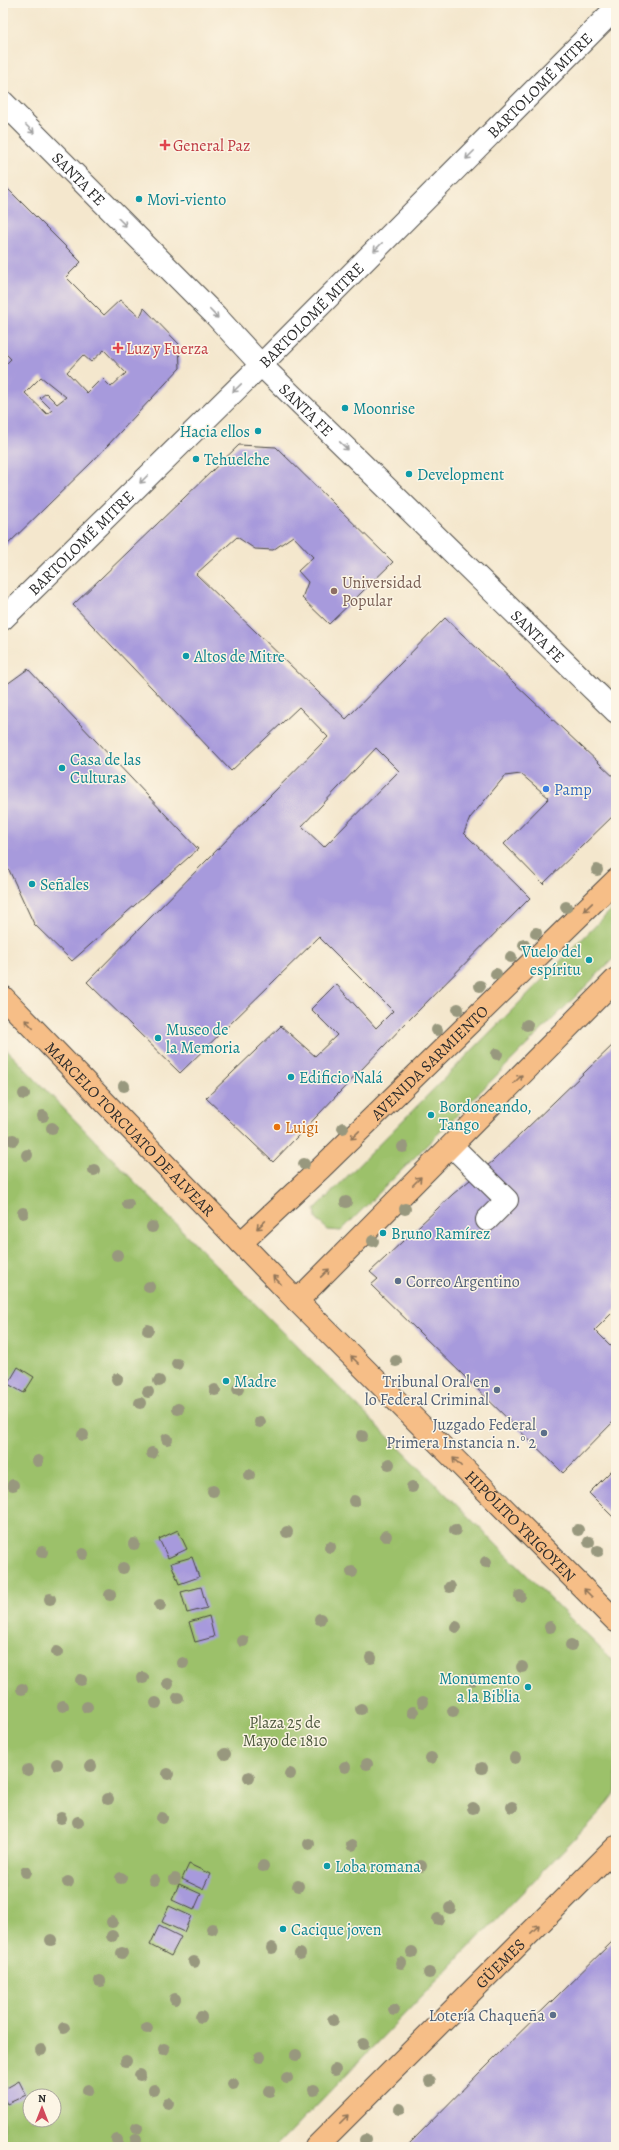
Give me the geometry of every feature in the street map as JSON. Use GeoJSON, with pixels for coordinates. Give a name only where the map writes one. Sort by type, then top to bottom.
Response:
{"type":"FeatureCollection","features":[{"type":"Feature","properties":{"kind":"main road","name":"AVENIDA SARMIENTO"},"geometry":{"type":"LineString","coordinates":[[241,1243],[321,1168],[616,880]]}},
{"type":"Feature","properties":{"kind":"main road"},"geometry":{"type":"LineString","coordinates":[[297,1300],[452,1146],[616,979]]}},
{"type":"Feature","properties":{"kind":"main road","name":"MARCELO TORCUATO DE ALVEAR"},"geometry":{"type":"LineString","coordinates":[[3,997],[257,1259]]}},
{"type":"Feature","properties":{"kind":"main road","name":"HIPÓLITO YRIGOYEN"},"geometry":{"type":"LineString","coordinates":[[257,1259],[616,1621]]}},
{"type":"Feature","properties":{"kind":"main road","name":"GÜEMES"},"geometry":{"type":"LineString","coordinates":[[316,2147],[616,1847]]}},
{"type":"Feature","properties":{"kind":"street","name":"BARTOLOMÉ MITRE"},"geometry":{"type":"LineString","coordinates":[[3,619],[261,365],[616,8]]}},
{"type":"Feature","properties":{"kind":"street","name":"SANTA FE"},"geometry":{"type":"LineString","coordinates":[[3,102],[216,316],[261,365],[616,712]]}},
{"type":"Feature","properties":{"kind":"street"},"geometry":{"type":"LineString","coordinates":[[452,1146],[507,1200],[487,1220]]}},
{"type":"Feature","properties":{"kind":"green space"},"geometry":{"type":"Polygon","coordinates":[[[616,905],[616,956],[341,1231],[328,1230],[316,1219],[315,1209],[616,905]]]}},
{"type":"Feature","properties":{"kind":"green space","name":"Plaza 25 de Mayo de 1810"},"geometry":{"type":"Polygon","coordinates":[[[3,1046],[199,1248],[616,1664],[616,1791],[601,1811],[276,2147],[3,2147],[3,1046]]]}},
{"type":"Feature","properties":{"kind":"building"},"geometry":{"type":"Polygon","coordinates":[[[3,184],[81,262],[66,277],[104,315],[120,300],[140,317],[144,308],[179,344],[180,368],[93,461],[3,549],[3,367],[11,359],[3,351],[3,184]],[[104,350],[91,362],[83,355],[67,372],[87,393],[102,378],[111,387],[126,373],[104,350]],[[41,377],[25,393],[47,414],[52,410],[40,398],[46,393],[57,404],[66,397],[41,377]]]}},
{"type":"Feature","properties":{"kind":"building"},"geometry":{"type":"Polygon","coordinates":[[[239,445],[276,447],[393,562],[329,624],[302,598],[308,582],[298,571],[313,557],[293,536],[273,550],[255,549],[237,537],[196,574],[346,719],[445,618],[616,779],[616,813],[543,884],[504,844],[549,798],[521,774],[505,776],[470,818],[464,833],[530,898],[405,1024],[273,1162],[206,1098],[281,1026],[315,1056],[337,1035],[311,1009],[336,984],[376,1028],[393,1011],[319,937],[180,1073],[87,982],[328,737],[299,707],[231,771],[73,605],[239,445]],[[376,748],[302,826],[324,847],[399,771],[376,748]]]}},
{"type":"Feature","properties":{"kind":"building","name":"Casa de las Culturas"},"geometry":{"type":"Polygon","coordinates":[[[28,669],[198,849],[72,961],[34,924],[9,870],[3,865],[3,687],[28,669]]]}},
{"type":"Feature","properties":{"kind":"building"},"geometry":{"type":"Polygon","coordinates":[[[616,1042],[616,1309],[595,1330],[616,1351],[616,1419],[563,1473],[371,1285],[378,1279],[370,1272],[453,1194],[493,1161],[616,1042]]]}},
{"type":"Feature","properties":{"kind":"building"},"geometry":{"type":"Polygon","coordinates":[[[18,1367],[34,1377],[24,1393],[8,1384],[18,1367]]]}},
{"type":"Feature","properties":{"kind":"building"},"geometry":{"type":"Polygon","coordinates":[[[616,1466],[616,1520],[589,1493],[616,1466]]]}},
{"type":"Feature","properties":{"kind":"building"},"geometry":{"type":"Polygon","coordinates":[[[178,1530],[187,1549],[168,1558],[159,1539],[178,1530]]]}},
{"type":"Feature","properties":{"kind":"building"},"geometry":{"type":"Polygon","coordinates":[[[192,1557],[199,1577],[179,1584],[171,1563],[192,1557]]]}},
{"type":"Feature","properties":{"kind":"building"},"geometry":{"type":"Polygon","coordinates":[[[201,1587],[207,1608],[187,1613],[181,1592],[201,1587]]]}},
{"type":"Feature","properties":{"kind":"building"},"geometry":{"type":"Polygon","coordinates":[[[209,1616],[214,1637],[195,1642],[189,1622],[209,1616]]]}},
{"type":"Feature","properties":{"kind":"building"},"geometry":{"type":"Polygon","coordinates":[[[189,1864],[210,1874],[203,1889],[182,1879],[189,1864]]]}},
{"type":"Feature","properties":{"kind":"building"},"geometry":{"type":"Polygon","coordinates":[[[179,1884],[201,1894],[194,1910],[172,1900],[179,1884]]]}},
{"type":"Feature","properties":{"kind":"building"},"geometry":{"type":"Polygon","coordinates":[[[169,1906],[191,1916],[184,1932],[162,1922],[169,1906]]]}},
{"type":"Feature","properties":{"kind":"building"},"geometry":{"type":"Polygon","coordinates":[[[159,1926],[181,1937],[171,1956],[150,1945],[159,1926]]]}},
{"type":"Feature","properties":{"kind":"building"},"geometry":{"type":"Polygon","coordinates":[[[616,1938],[616,2147],[406,2147],[491,2061],[616,1938]]]}},
{"type":"Feature","properties":{"kind":"building"},"geometry":{"type":"Polygon","coordinates":[[[19,2081],[22,2088],[22,2097],[7,2104],[3,2097],[3,2090],[19,2081]]]}},
{"type":"Feature","properties":{"kind":"place","name":"General Paz"},"geometry":{"type":"Point","coordinates":[165,145]}},
{"type":"Feature","properties":{"kind":"place","name":"Movi-viento"},"geometry":{"type":"Point","coordinates":[139,199]}},
{"type":"Feature","properties":{"kind":"place","name":"Luz y Fuerza"},"geometry":{"type":"Point","coordinates":[118,348]}},
{"type":"Feature","properties":{"kind":"place","name":"Moonrise"},"geometry":{"type":"Point","coordinates":[345,408]}},
{"type":"Feature","properties":{"kind":"place","name":"Hacia ellos"},"geometry":{"type":"Point","coordinates":[258,431]}},
{"type":"Feature","properties":{"kind":"place","name":"Tehuelche"},"geometry":{"type":"Point","coordinates":[196,459]}},
{"type":"Feature","properties":{"kind":"place","name":"Development"},"geometry":{"type":"Point","coordinates":[409,474]}},
{"type":"Feature","properties":{"kind":"place","name":"Universidad Popular"},"geometry":{"type":"Point","coordinates":[334,591]}},
{"type":"Feature","properties":{"kind":"place","name":"Altos de Mitre"},"geometry":{"type":"Point","coordinates":[186,656]}},
{"type":"Feature","properties":{"kind":"place","name":"Casa de las Culturas"},"geometry":{"type":"Point","coordinates":[62,768]}},
{"type":"Feature","properties":{"kind":"place","name":"Pamp"},"geometry":{"type":"Point","coordinates":[546,789]}},
{"type":"Feature","properties":{"kind":"place","name":"Señales"},"geometry":{"type":"Point","coordinates":[32,884]}},
{"type":"Feature","properties":{"kind":"place","name":"Vuelo del espíritu"},"geometry":{"type":"Point","coordinates":[589,960]}},
{"type":"Feature","properties":{"kind":"place","name":"Museo de la Memoria"},"geometry":{"type":"Point","coordinates":[158,1038]}},
{"type":"Feature","properties":{"kind":"place","name":"Edificio Nalá"},"geometry":{"type":"Point","coordinates":[291,1077]}},
{"type":"Feature","properties":{"kind":"place","name":"Bordoneando, Tango"},"geometry":{"type":"Point","coordinates":[431,1115]}},
{"type":"Feature","properties":{"kind":"place","name":"Luigi"},"geometry":{"type":"Point","coordinates":[277,1127]}},
{"type":"Feature","properties":{"kind":"place","name":"Bruno Ramírez"},"geometry":{"type":"Point","coordinates":[383,1233]}},
{"type":"Feature","properties":{"kind":"place","name":"Correo Argentino"},"geometry":{"type":"Point","coordinates":[398,1281]}},
{"type":"Feature","properties":{"kind":"place","name":"Madre"},"geometry":{"type":"Point","coordinates":[226,1381]}},
{"type":"Feature","properties":{"kind":"place","name":"Tribunal Oral en lo Federal Criminal"},"geometry":{"type":"Point","coordinates":[497,1390]}},
{"type":"Feature","properties":{"kind":"place","name":"Juzgado Federal Primera Instancia n.° 2"},"geometry":{"type":"Point","coordinates":[544,1433]}},
{"type":"Feature","properties":{"kind":"place","name":"Monumento a la Biblia"},"geometry":{"type":"Point","coordinates":[528,1687]}},
{"type":"Feature","properties":{"kind":"place","name":"Loba romana"},"geometry":{"type":"Point","coordinates":[327,1866]}},
{"type":"Feature","properties":{"kind":"place","name":"Cacique joven"},"geometry":{"type":"Point","coordinates":[283,1929]}},
{"type":"Feature","properties":{"kind":"place","name":"Lotería Chaqueña"},"geometry":{"type":"Point","coordinates":[553,2015]}}]}
